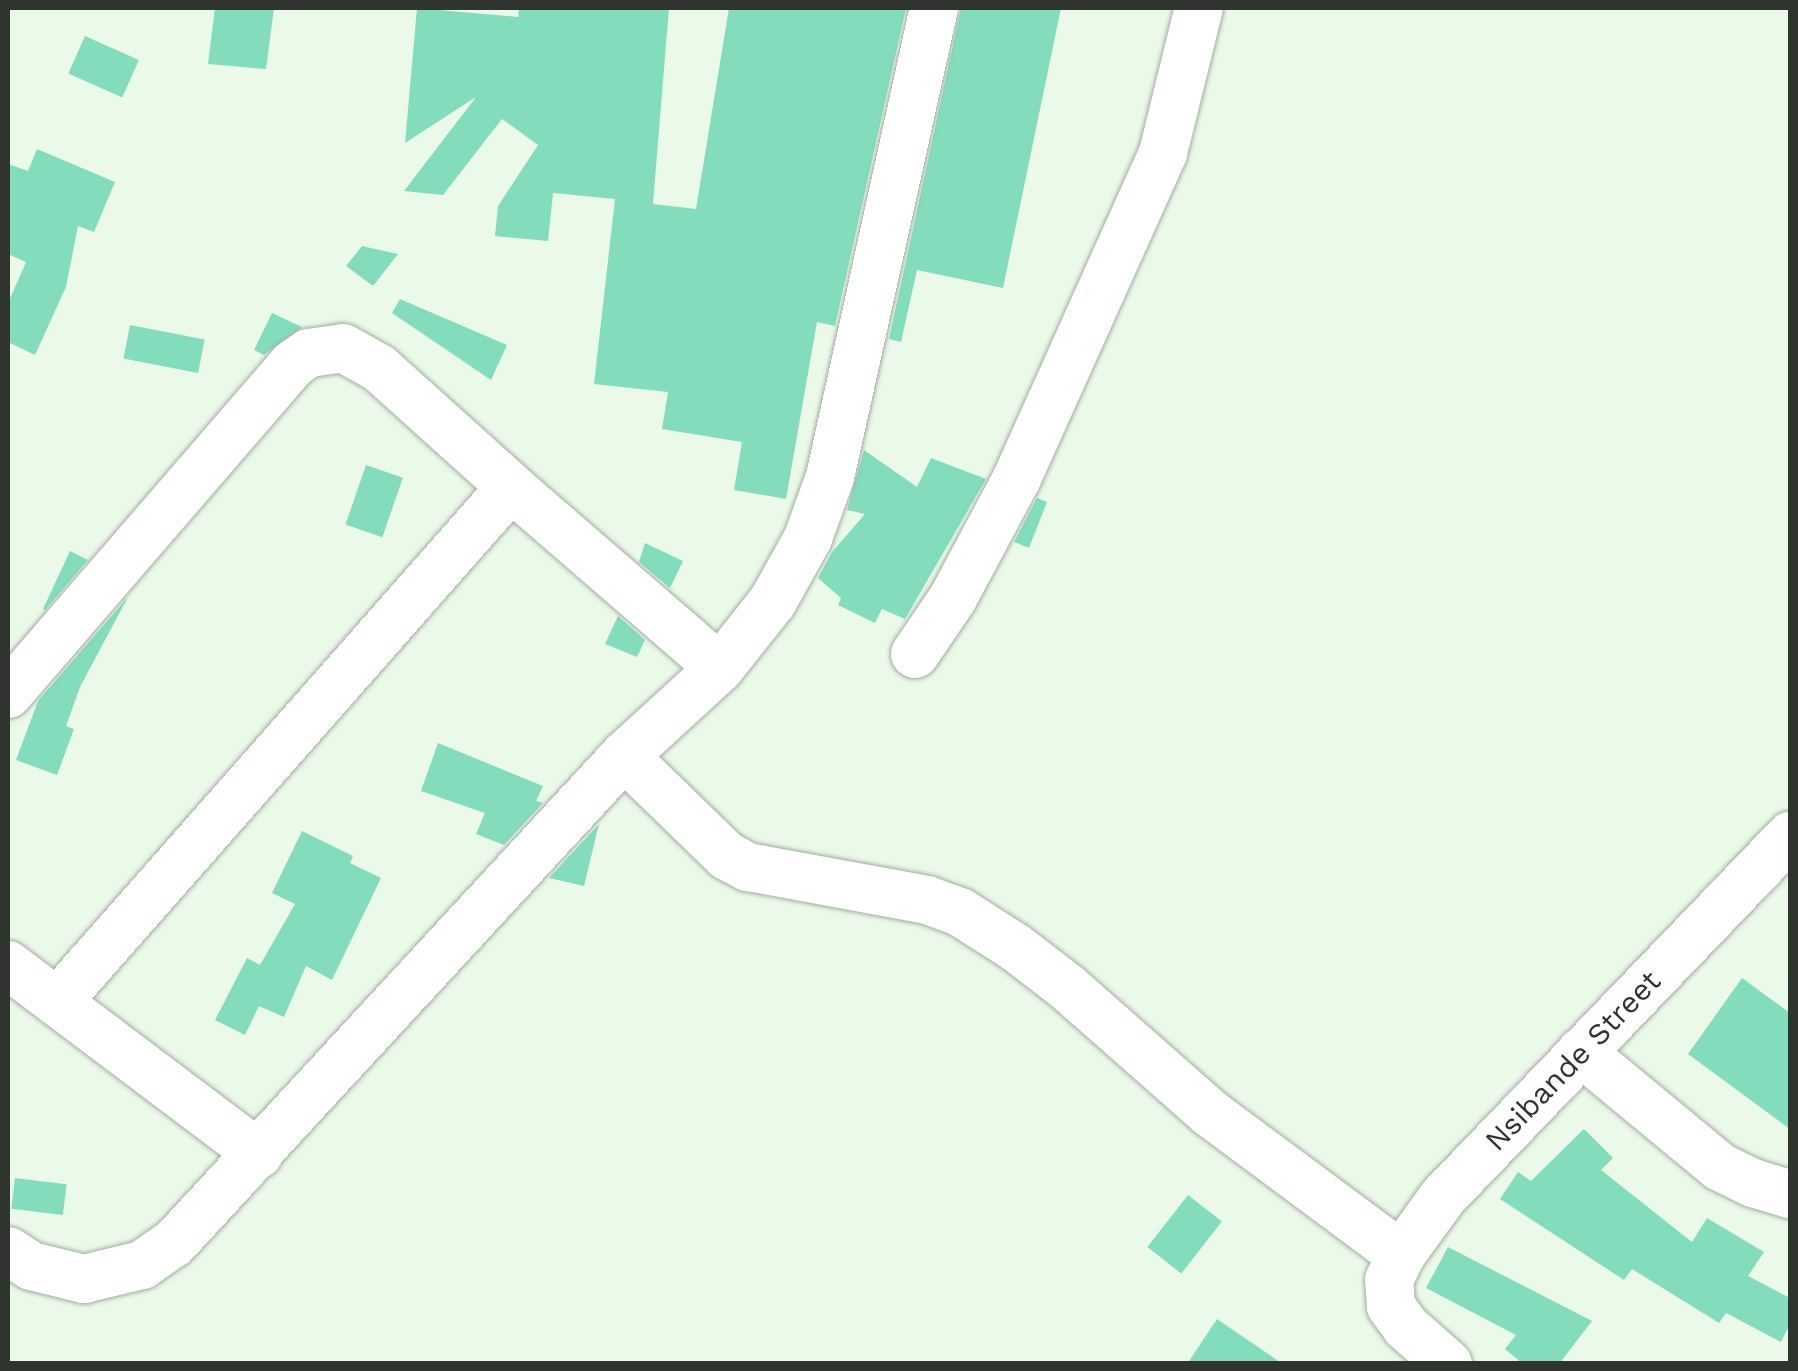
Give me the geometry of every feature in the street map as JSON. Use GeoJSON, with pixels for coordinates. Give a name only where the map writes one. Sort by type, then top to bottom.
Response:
{"type":"FeatureCollection","features":[{"type":"Feature","properties":{"kind":"street"},"geometry":{"type":"LineString","coordinates":[[8,1251],[30,1266],[84,1279],[142,1265],[174,1244],[624,756],[720,668],[773,601],[795,564],[830,477],[934,8]]}},
{"type":"Feature","properties":{"kind":"street"},"geometry":{"type":"LineString","coordinates":[[915,654],[961,585],[1017,478],[1163,154],[1199,8]]}},
{"type":"Feature","properties":{"kind":"street"},"geometry":{"type":"LineString","coordinates":[[8,694],[293,364],[308,353],[342,348],[380,368],[720,668]]}},
{"type":"Feature","properties":{"kind":"street"},"geometry":{"type":"LineString","coordinates":[[58,1000],[511,487]]}},
{"type":"Feature","properties":{"kind":"street"},"geometry":{"type":"LineString","coordinates":[[624,756],[728,856],[748,867],[927,900],[960,912],[1015,947],[1067,987],[1195,1101],[1401,1255]]}},
{"type":"Feature","properties":{"kind":"street","name":"Nsibande Street"},"geometry":{"type":"LineString","coordinates":[[1448,1364],[1406,1327],[1391,1306],[1389,1280],[1401,1255],[1444,1198],[1790,836]]}},
{"type":"Feature","properties":{"kind":"street"},"geometry":{"type":"LineString","coordinates":[[8,965],[259,1154]]}},
{"type":"Feature","properties":{"kind":"street"},"geometry":{"type":"LineString","coordinates":[[1580,1052],[1720,1166],[1753,1184],[1790,1194]]}},
{"type":"Feature","properties":{"kind":"building"},"geometry":{"type":"Polygon","coordinates":[[[215,8],[274,8],[266,69],[208,64],[215,8]]]}},
{"type":"Feature","properties":{"kind":"building"},"geometry":{"type":"Polygon","coordinates":[[[417,8],[518,17],[519,8],[669,8],[653,204],[696,209],[729,8],[906,8],[835,326],[817,322],[786,499],[734,490],[742,442],[662,429],[668,392],[594,384],[615,199],[553,193],[548,241],[495,236],[498,206],[538,145],[502,119],[443,195],[404,191],[476,97],[405,143],[417,8]]]}},
{"type":"Feature","properties":{"kind":"building"},"geometry":{"type":"Polygon","coordinates":[[[961,8],[1061,8],[1003,288],[917,270],[901,342],[889,339],[961,8]]]}},
{"type":"Feature","properties":{"kind":"building"},"geometry":{"type":"Polygon","coordinates":[[[85,36],[139,60],[122,97],[68,73],[85,36]]]}},
{"type":"Feature","properties":{"kind":"building"},"geometry":{"type":"Polygon","coordinates":[[[37,149],[115,182],[94,232],[78,226],[66,287],[35,355],[8,342],[8,303],[26,262],[8,254],[8,164],[28,171],[37,149]]]}},
{"type":"Feature","properties":{"kind":"building"},"geometry":{"type":"Polygon","coordinates":[[[362,246],[398,254],[373,286],[346,266],[362,246]]]}},
{"type":"Feature","properties":{"kind":"building"},"geometry":{"type":"Polygon","coordinates":[[[400,299],[507,345],[491,380],[392,313],[400,299]]]}},
{"type":"Feature","properties":{"kind":"building"},"geometry":{"type":"Polygon","coordinates":[[[272,313],[302,327],[264,355],[254,350],[272,313]]]}},
{"type":"Feature","properties":{"kind":"building"},"geometry":{"type":"Polygon","coordinates":[[[130,325],[205,340],[198,373],[124,358],[130,325]]]}},
{"type":"Feature","properties":{"kind":"building"},"geometry":{"type":"Polygon","coordinates":[[[864,450],[917,487],[931,458],[986,479],[905,619],[882,609],[875,623],[838,605],[841,598],[818,578],[832,552],[865,514],[847,510],[864,450]]]}},
{"type":"Feature","properties":{"kind":"building"},"geometry":{"type":"Polygon","coordinates":[[[366,465],[403,478],[382,537],[345,525],[366,465]]]}},
{"type":"Feature","properties":{"kind":"building"},"geometry":{"type":"Polygon","coordinates":[[[1037,498],[1047,502],[1029,548],[1014,542],[1037,498]]]}},
{"type":"Feature","properties":{"kind":"building"},"geometry":{"type":"Polygon","coordinates":[[[645,543],[683,561],[670,588],[639,562],[645,543]]]}},
{"type":"Feature","properties":{"kind":"building"},"geometry":{"type":"Polygon","coordinates":[[[70,551],[88,560],[45,610],[43,609],[70,551]]]}},
{"type":"Feature","properties":{"kind":"building"},"geometry":{"type":"Polygon","coordinates":[[[128,597],[80,687],[66,726],[74,729],[57,775],[16,760],[38,701],[128,597]]]}},
{"type":"Feature","properties":{"kind":"building"},"geometry":{"type":"Polygon","coordinates":[[[618,616],[645,640],[637,657],[605,644],[618,616]]]}},
{"type":"Feature","properties":{"kind":"building"},"geometry":{"type":"Polygon","coordinates":[[[438,743],[543,786],[536,801],[543,803],[504,845],[476,834],[485,813],[421,791],[438,743]]]}},
{"type":"Feature","properties":{"kind":"building"},"geometry":{"type":"Polygon","coordinates":[[[599,824],[584,886],[549,878],[599,824]]]}},
{"type":"Feature","properties":{"kind":"building"},"geometry":{"type":"Polygon","coordinates":[[[302,831],[353,856],[350,863],[381,878],[332,980],[306,966],[284,1017],[259,1006],[245,1035],[215,1020],[247,958],[260,965],[295,904],[272,893],[302,831]]]}},
{"type":"Feature","properties":{"kind":"building"},"geometry":{"type":"Polygon","coordinates":[[[1742,978],[1790,1013],[1790,1129],[1688,1054],[1742,978]]]}},
{"type":"Feature","properties":{"kind":"building"},"geometry":{"type":"Polygon","coordinates":[[[1584,1129],[1613,1158],[1601,1170],[1692,1242],[1707,1218],[1764,1252],[1748,1276],[1790,1298],[1790,1324],[1781,1342],[1726,1313],[1719,1323],[1632,1269],[1624,1280],[1500,1199],[1518,1172],[1531,1181],[1584,1129]]]}},
{"type":"Feature","properties":{"kind":"building"},"geometry":{"type":"Polygon","coordinates":[[[15,1178],[67,1184],[63,1215],[11,1209],[15,1178]]]}},
{"type":"Feature","properties":{"kind":"building"},"geometry":{"type":"Polygon","coordinates":[[[1188,1195],[1222,1221],[1181,1273],[1147,1247],[1188,1195]]]}},
{"type":"Feature","properties":{"kind":"building"},"geometry":{"type":"Polygon","coordinates":[[[1448,1247],[1592,1321],[1559,1364],[1523,1364],[1505,1349],[1516,1335],[1426,1288],[1448,1247]]]}},
{"type":"Feature","properties":{"kind":"building"},"geometry":{"type":"Polygon","coordinates":[[[1217,1319],[1283,1364],[1187,1364],[1217,1319]]]}}]}
